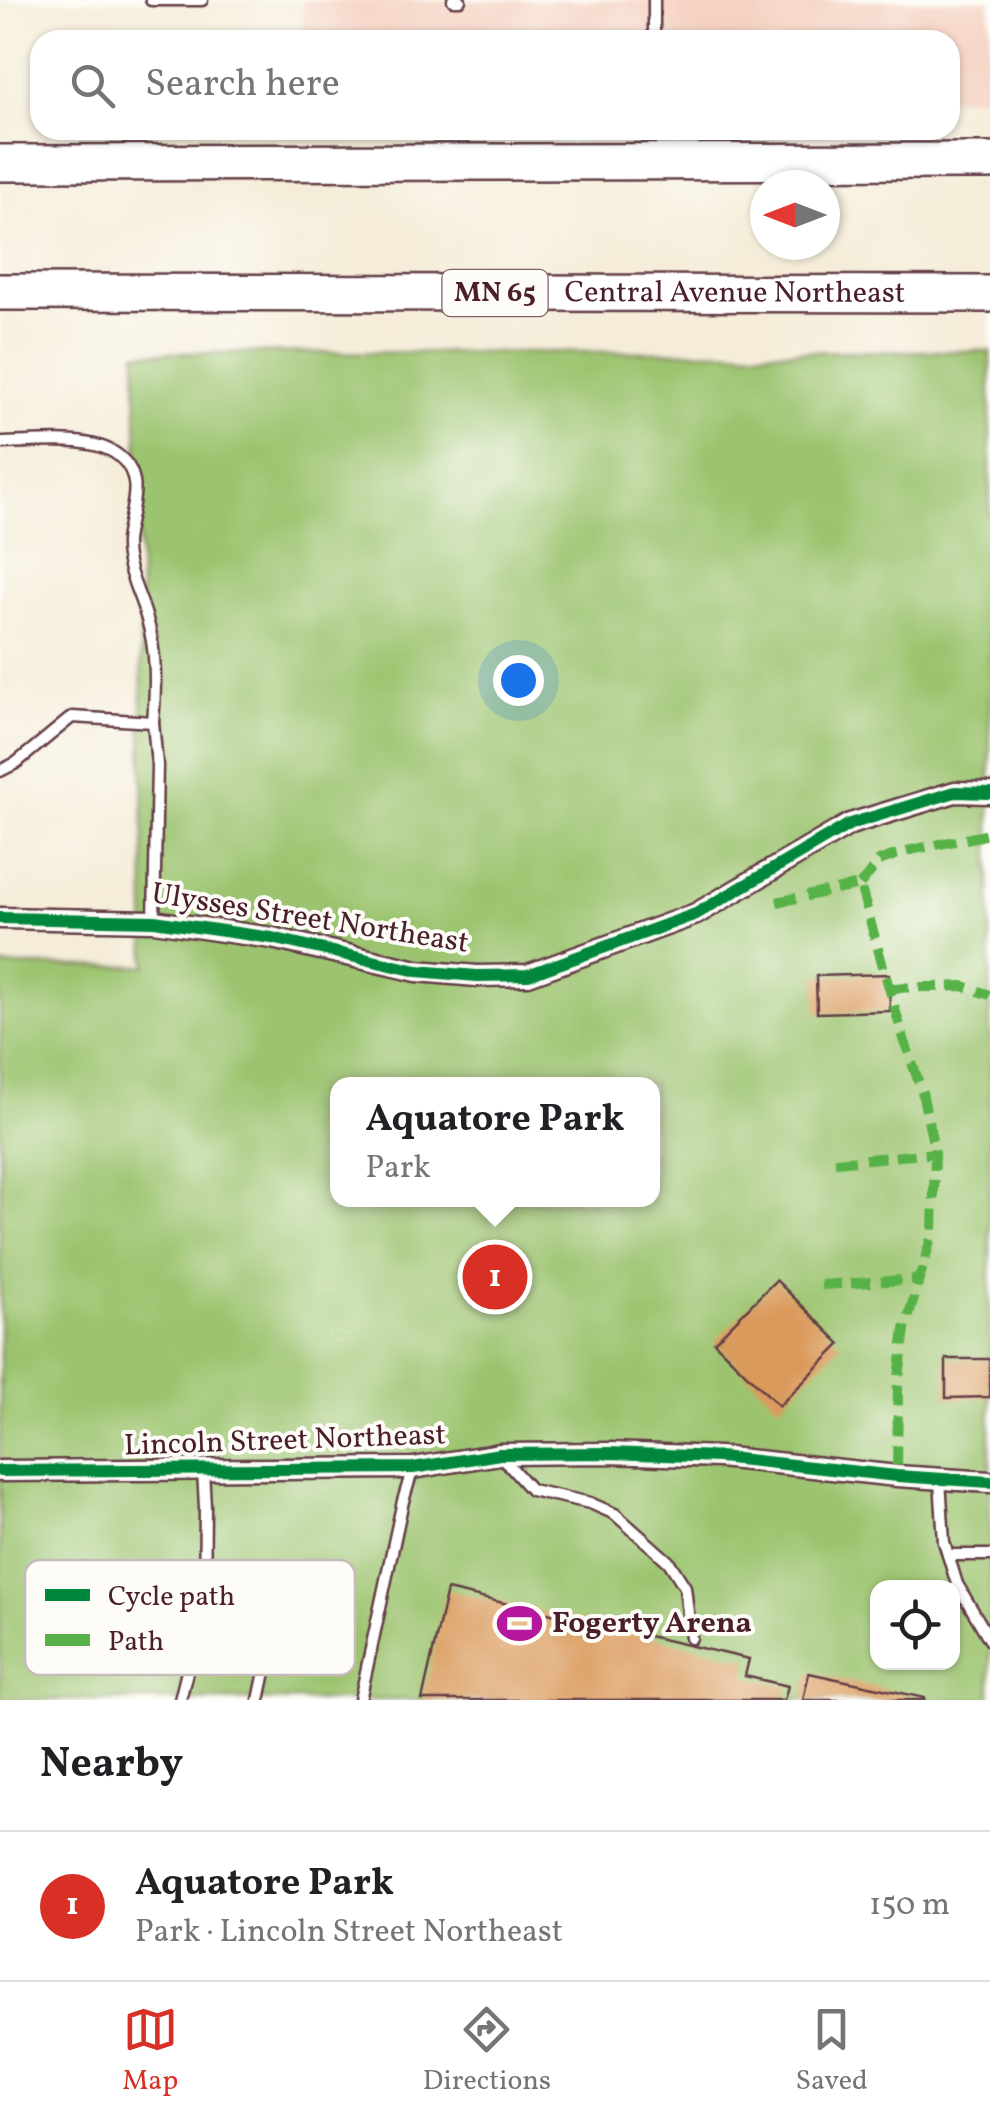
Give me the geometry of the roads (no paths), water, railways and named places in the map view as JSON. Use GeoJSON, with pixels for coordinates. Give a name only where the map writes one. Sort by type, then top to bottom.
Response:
{"type":"FeatureCollection","features":[{"type":"Feature","properties":{"kind":"highway"},"geometry":{"type":"LineString","coordinates":[[0,163],[990,160]]}},
{"type":"Feature","properties":{"kind":"highway","name":"Central Avenue Northeast"},"geometry":{"type":"LineString","coordinates":[[0,292],[990,294]]}},
{"type":"Feature","properties":{"kind":"street","name":"Ulysses Street Northeast"},"geometry":{"type":"LineString","coordinates":[[0,918],[154,921],[272,938],[417,971],[528,975],[696,914],[850,824],[955,792],[990,793]]}},
{"type":"Feature","properties":{"kind":"street","name":"Lincoln Street Northeast"},"geometry":{"type":"LineString","coordinates":[[0,1471],[413,1468],[500,1454],[609,1453],[719,1457],[990,1482]]}},
{"type":"Feature","properties":{"kind":"lane"},"geometry":{"type":"LineString","coordinates":[[150,0],[202,0]]}},
{"type":"Feature","properties":{"kind":"lane"},"geometry":{"type":"LineString","coordinates":[[452,0],[460,0]]}},
{"type":"Feature","properties":{"kind":"lane"},"geometry":{"type":"LineString","coordinates":[[654,0],[654,30]]}},
{"type":"Feature","properties":{"kind":"lane"},"geometry":{"type":"LineString","coordinates":[[0,443],[85,443],[104,447],[126,463],[135,483],[126,544],[134,587],[147,618],[157,680],[153,722],[157,765],[154,921]]}},
{"type":"Feature","properties":{"kind":"lane"},"geometry":{"type":"LineString","coordinates":[[0,771],[16,764],[72,717],[153,722]]}},
{"type":"Feature","properties":{"kind":"lane"},"geometry":{"type":"LineString","coordinates":[[500,1454],[531,1490],[615,1514],[669,1562],[684,1588],[691,1638]]}},
{"type":"Feature","properties":{"kind":"lane"},"geometry":{"type":"LineString","coordinates":[[360,1700],[413,1468]]}},
{"type":"Feature","properties":{"kind":"lane"},"geometry":{"type":"LineString","coordinates":[[203,1470],[205,1560]]}},
{"type":"Feature","properties":{"kind":"lane"},"geometry":{"type":"LineString","coordinates":[[940,1479],[944,1542],[957,1584],[990,1640]]}},
{"type":"Feature","properties":{"kind":"lane"},"geometry":{"type":"LineString","coordinates":[[948,1555],[990,1556]]}},
{"type":"Feature","properties":{"kind":"lane"},"geometry":{"type":"LineString","coordinates":[[180,1700],[186,1675]]}},
{"type":"Feature","properties":{"kind":"lane"},"geometry":{"type":"LineString","coordinates":[[259,1700],[264,1675]]}},
{"type":"Feature","properties":{"kind":"place","name":"Aquatore Park"},"geometry":{"type":"Point","coordinates":[495,1277]}},
{"type":"Feature","properties":{"kind":"place","name":"Fogerty Arena"},"geometry":{"type":"Point","coordinates":[519,1624]}}]}
